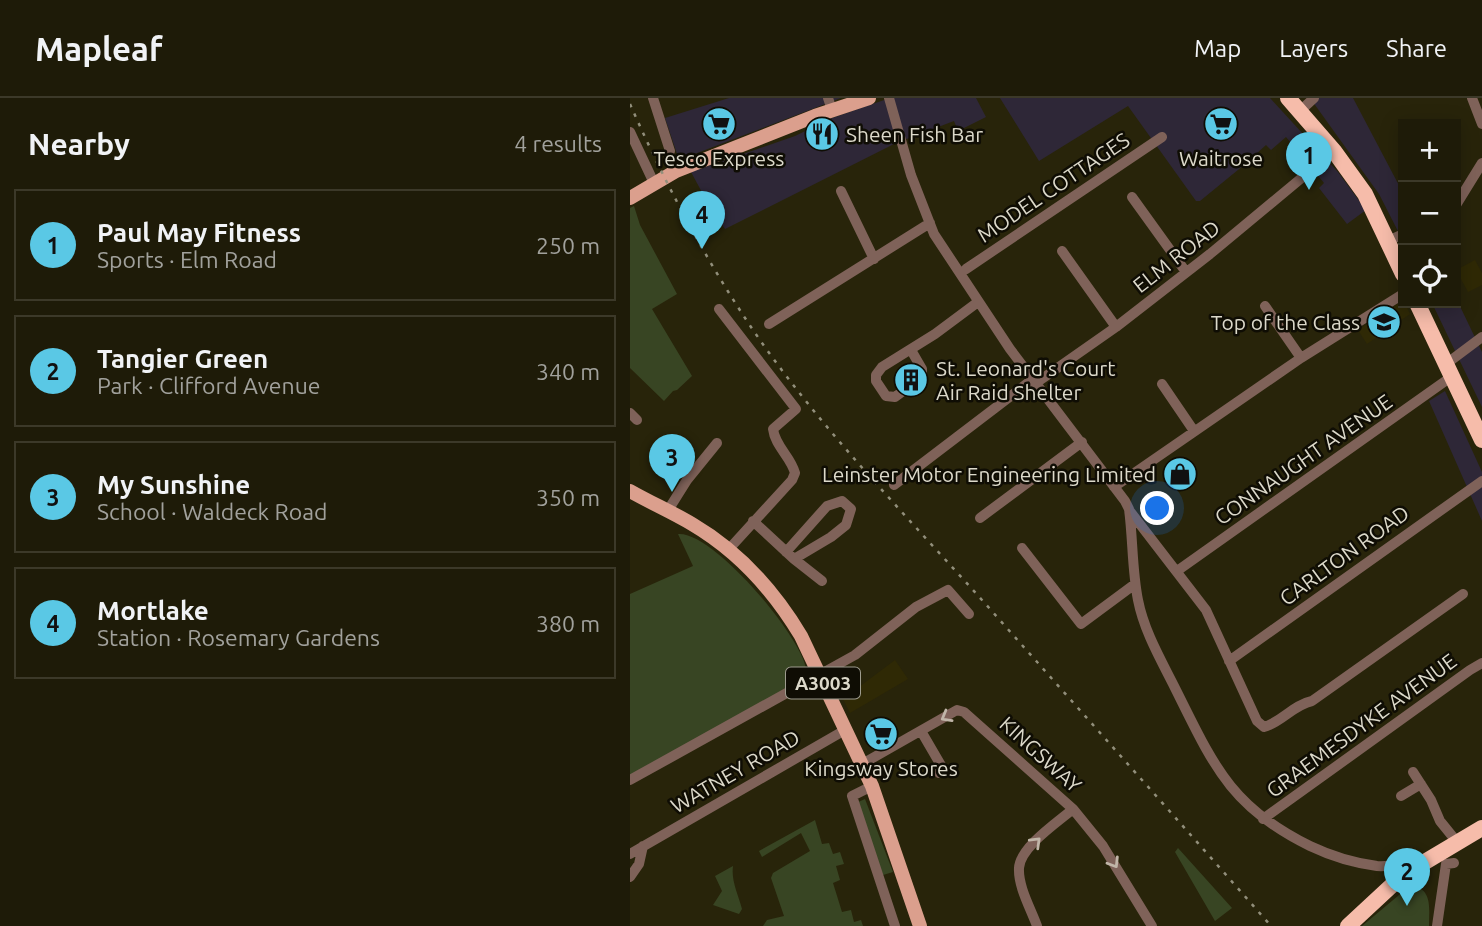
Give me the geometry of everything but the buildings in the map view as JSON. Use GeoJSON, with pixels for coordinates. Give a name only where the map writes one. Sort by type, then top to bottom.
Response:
{"type":"FeatureCollection","features":[{"type":"Feature","properties":{"kind":"highway"},"geometry":{"type":"LineString","coordinates":[[1288,98],[1334,151],[1396,238]]}},
{"type":"Feature","properties":{"kind":"highway"},"geometry":{"type":"LineString","coordinates":[[1419,308],[1482,440]]}},
{"type":"Feature","properties":{"kind":"highway"},"geometry":{"type":"LineString","coordinates":[[1388,891],[1404,883],[1430,860],[1482,828]]}},
{"type":"Feature","properties":{"kind":"highway"},"geometry":{"type":"LineString","coordinates":[[1348,926],[1396,881],[1413,868],[1430,860]]}},
{"type":"Feature","properties":{"kind":"main road"},"geometry":{"type":"LineString","coordinates":[[630,198],[676,171],[830,104],[869,98]]}},
{"type":"Feature","properties":{"kind":"main road","name":"A3003"},"geometry":{"type":"LineString","coordinates":[[630,491],[692,524],[729,549],[773,594],[788,614],[872,786],[920,926]]}},
{"type":"Feature","properties":{"kind":"street"},"geometry":{"type":"LineString","coordinates":[[653,98],[670,151]]}},
{"type":"Feature","properties":{"kind":"street"},"geometry":{"type":"LineString","coordinates":[[889,98],[911,175],[930,223],[978,302],[1034,381],[1206,610],[1257,721],[1264,727],[1272,725],[1301,703],[1312,701],[1463,594]]}},
{"type":"Feature","properties":{"kind":"street"},"geometry":{"type":"LineString","coordinates":[[1301,110],[1314,98]]}},
{"type":"Feature","properties":{"kind":"street"},"geometry":{"type":"LineString","coordinates":[[1472,98],[1482,124]]}},
{"type":"Feature","properties":{"kind":"street"},"geometry":{"type":"LineString","coordinates":[[630,132],[654,184]]}},
{"type":"Feature","properties":{"kind":"street","name":"MODEL COTTAGES"},"geometry":{"type":"LineString","coordinates":[[965,270],[1162,137]]}},
{"type":"Feature","properties":{"kind":"street","name":"ELM ROAD"},"geometry":{"type":"LineString","coordinates":[[894,485],[1034,381],[1116,327],[1334,151]]}},
{"type":"Feature","properties":{"kind":"street"},"geometry":{"type":"LineString","coordinates":[[1461,197],[1482,163]]}},
{"type":"Feature","properties":{"kind":"street"},"geometry":{"type":"LineString","coordinates":[[841,191],[874,259]]}},
{"type":"Feature","properties":{"kind":"street"},"geometry":{"type":"LineString","coordinates":[[1132,197],[1186,272]]}},
{"type":"Feature","properties":{"kind":"street"},"geometry":{"type":"LineString","coordinates":[[769,324],[930,223]]}},
{"type":"Feature","properties":{"kind":"street"},"geometry":{"type":"LineString","coordinates":[[1062,251],[1116,327]]}},
{"type":"Feature","properties":{"kind":"street"},"geometry":{"type":"LineString","coordinates":[[1114,487],[1301,358],[1398,297]]}},
{"type":"Feature","properties":{"kind":"street"},"geometry":{"type":"LineString","coordinates":[[911,350],[922,369],[922,377],[895,397],[886,396],[876,381],[876,375],[882,367],[911,350],[978,302]]}},
{"type":"Feature","properties":{"kind":"street"},"geometry":{"type":"LineString","coordinates":[[1265,306],[1301,358]]}},
{"type":"Feature","properties":{"kind":"street"},"geometry":{"type":"LineString","coordinates":[[719,309],[796,409],[773,429],[793,465],[795,473],[792,480],[729,549]]}},
{"type":"Feature","properties":{"kind":"street","name":"CONNAUGHT AVENUE"},"geometry":{"type":"LineString","coordinates":[[1177,572],[1448,371],[1482,337]]}},
{"type":"Feature","properties":{"kind":"street"},"geometry":{"type":"LineString","coordinates":[[1162,384],[1194,431]]}},
{"type":"Feature","properties":{"kind":"street"},"geometry":{"type":"LineString","coordinates":[[980,518],[1082,442]]}},
{"type":"Feature","properties":{"kind":"street"},"geometry":{"type":"LineString","coordinates":[[667,512],[687,480],[717,443]]}},
{"type":"Feature","properties":{"kind":"street","name":"CARLTON ROAD"},"geometry":{"type":"LineString","coordinates":[[1229,661],[1482,481]]}},
{"type":"Feature","properties":{"kind":"street"},"geometry":{"type":"LineString","coordinates":[[842,501],[851,509],[846,525],[831,537],[790,556],[827,506],[842,501]]}},
{"type":"Feature","properties":{"kind":"street"},"geometry":{"type":"LineString","coordinates":[[1129,509],[1135,584],[1140,609],[1152,641],[1222,778],[1263,819],[1324,852],[1358,863],[1413,868]]}},
{"type":"Feature","properties":{"kind":"street"},"geometry":{"type":"LineString","coordinates":[[753,521],[790,556],[822,581]]}},
{"type":"Feature","properties":{"kind":"street"},"geometry":{"type":"LineString","coordinates":[[1022,548],[1081,624],[1135,584]]}},
{"type":"Feature","properties":{"kind":"street"},"geometry":{"type":"LineString","coordinates":[[630,780],[855,654],[916,607],[948,590],[969,614]]}},
{"type":"Feature","properties":{"kind":"street","name":"GRAEMESDYKE AVENUE"},"geometry":{"type":"LineString","coordinates":[[1263,819],[1482,663]]}},
{"type":"Feature","properties":{"kind":"street","name":"KINGSWAY"},"geometry":{"type":"LineString","coordinates":[[862,764],[957,710],[964,712],[1073,809],[1103,846],[1152,926]]}},
{"type":"Feature","properties":{"kind":"street","name":"WATNEY ROAD"},"geometry":{"type":"LineString","coordinates":[[630,854],[845,730]]}},
{"type":"Feature","properties":{"kind":"street"},"geometry":{"type":"LineString","coordinates":[[921,731],[942,767],[939,773]]}},
{"type":"Feature","properties":{"kind":"street"},"geometry":{"type":"LineString","coordinates":[[1413,772],[1440,821],[1457,842]]}},
{"type":"Feature","properties":{"kind":"street"},"geometry":{"type":"LineString","coordinates":[[1401,796],[1421,784]]}},
{"type":"Feature","properties":{"kind":"street"},"geometry":{"type":"LineString","coordinates":[[872,786],[852,796],[895,926]]}},
{"type":"Feature","properties":{"kind":"street"},"geometry":{"type":"LineString","coordinates":[[1037,926],[1019,868],[1030,846],[1073,809]]}},
{"type":"Feature","properties":{"kind":"street"},"geometry":{"type":"LineString","coordinates":[[630,877],[639,864],[643,846]]}},
{"type":"Feature","properties":{"kind":"street"},"geometry":{"type":"LineString","coordinates":[[1437,926],[1446,864],[1454,863]]}},
{"type":"Feature","properties":{"kind":"street"},"geometry":{"type":"LineString","coordinates":[[880,881],[903,874]]}},
{"type":"Feature","properties":{"kind":"shaded area"},"geometry":{"type":"Polygon","coordinates":[[[729,98],[841,98],[679,160],[665,118],[729,98]]]}},
{"type":"Feature","properties":{"kind":"shaded area"},"geometry":{"type":"Polygon","coordinates":[[[890,98],[976,98],[986,117],[958,131],[954,121],[896,143],[725,229],[691,172],[795,136],[832,118],[890,98]]]}},
{"type":"Feature","properties":{"kind":"shaded area"},"geometry":{"type":"Polygon","coordinates":[[[1000,98],[1270,98],[1338,172],[1366,210],[1347,224],[1319,188],[1324,183],[1286,137],[1271,150],[1266,145],[1200,201],[1196,201],[1128,106],[1039,161],[1000,98]]]}},
{"type":"Feature","properties":{"kind":"shaded area"},"geometry":{"type":"Polygon","coordinates":[[[1310,98],[1353,98],[1398,184],[1398,231],[1379,194],[1310,98]]]}},
{"type":"Feature","properties":{"kind":"shaded area"},"geometry":{"type":"Polygon","coordinates":[[[1475,260],[1482,273],[1482,285],[1468,292],[1461,279],[1461,267],[1475,260]]]}},
{"type":"Feature","properties":{"kind":"shaded area","name":"Top of the Class"},"geometry":{"type":"Polygon","coordinates":[[[1398,304],[1398,308],[1407,308],[1410,314],[1367,344],[1358,330],[1398,304]]]}},
{"type":"Feature","properties":{"kind":"shaded area"},"geometry":{"type":"Polygon","coordinates":[[[1434,308],[1461,308],[1482,352],[1482,407],[1434,308]]]}},
{"type":"Feature","properties":{"kind":"shaded area"},"geometry":{"type":"Polygon","coordinates":[[[1445,391],[1482,472],[1482,521],[1429,401],[1445,391]]]}},
{"type":"Feature","properties":{"kind":"shaded area"},"geometry":{"type":"Polygon","coordinates":[[[895,660],[908,679],[850,713],[843,699],[895,660]]]}},
{"type":"Feature","properties":{"kind":"green space"},"geometry":{"type":"Polygon","coordinates":[[[634,206],[640,225],[677,294],[652,309],[692,376],[664,401],[630,368],[630,208],[634,206]]]}},
{"type":"Feature","properties":{"kind":"green space"},"geometry":{"type":"Polygon","coordinates":[[[678,534],[693,538],[712,549],[753,587],[772,610],[800,653],[806,668],[805,679],[630,775],[630,594],[693,566],[678,534]]]}},
{"type":"Feature","properties":{"kind":"green space"},"geometry":{"type":"Polygon","coordinates":[[[865,799],[893,872],[883,875],[856,803],[865,799]]]}},
{"type":"Feature","properties":{"kind":"green space"},"geometry":{"type":"Polygon","coordinates":[[[815,820],[822,844],[829,843],[833,854],[840,852],[844,864],[836,866],[840,880],[833,883],[842,912],[851,910],[854,922],[861,920],[863,926],[763,926],[767,920],[784,916],[771,878],[773,873],[810,851],[801,833],[762,857],[759,851],[815,820]]]}},
{"type":"Feature","properties":{"kind":"green space"},"geometry":{"type":"Polygon","coordinates":[[[1178,848],[1232,908],[1215,921],[1175,852],[1178,848]]]}},
{"type":"Feature","properties":{"kind":"green space"},"geometry":{"type":"Polygon","coordinates":[[[733,866],[734,882],[742,909],[739,914],[713,905],[722,891],[715,876],[733,866]]]}},
{"type":"Feature","properties":{"kind":"green space"},"geometry":{"type":"Polygon","coordinates":[[[1411,885],[1418,887],[1426,895],[1429,926],[1362,926],[1411,885]]]}},
{"type":"Feature","properties":{"kind":"railway"},"geometry":{"type":"LineString","coordinates":[[630,104],[701,246],[751,327],[806,401],[866,472],[1271,926]]}},
{"type":"Feature","properties":{"kind":"place","name":"Tesco Express"},"geometry":{"type":"Point","coordinates":[719,124]}},
{"type":"Feature","properties":{"kind":"place","name":"Waitrose"},"geometry":{"type":"Point","coordinates":[1221,124]}},
{"type":"Feature","properties":{"kind":"place","name":"Sheen Fish Bar"},"geometry":{"type":"Point","coordinates":[822,134]}},
{"type":"Feature","properties":{"kind":"place","name":"Paul May Fitness"},"geometry":{"type":"Point","coordinates":[1309,190]}},
{"type":"Feature","properties":{"kind":"place","name":"Mortlake"},"geometry":{"type":"Point","coordinates":[702,249]}},
{"type":"Feature","properties":{"kind":"place","name":"Top of the Class"},"geometry":{"type":"Point","coordinates":[1384,322]}},
{"type":"Feature","properties":{"kind":"place","name":"St. Leonard's Court Air Raid Shelter"},"geometry":{"type":"Point","coordinates":[911,380]}},
{"type":"Feature","properties":{"kind":"place","name":"Leinster Motor Engineering Limited"},"geometry":{"type":"Point","coordinates":[1180,474]}},
{"type":"Feature","properties":{"kind":"place","name":"My Sunshine"},"geometry":{"type":"Point","coordinates":[672,492]}},
{"type":"Feature","properties":{"kind":"place","name":"Kingsway Stores"},"geometry":{"type":"Point","coordinates":[881,734]}},
{"type":"Feature","properties":{"kind":"place","name":"Tangier Green"},"geometry":{"type":"Point","coordinates":[1407,906]}}]}
